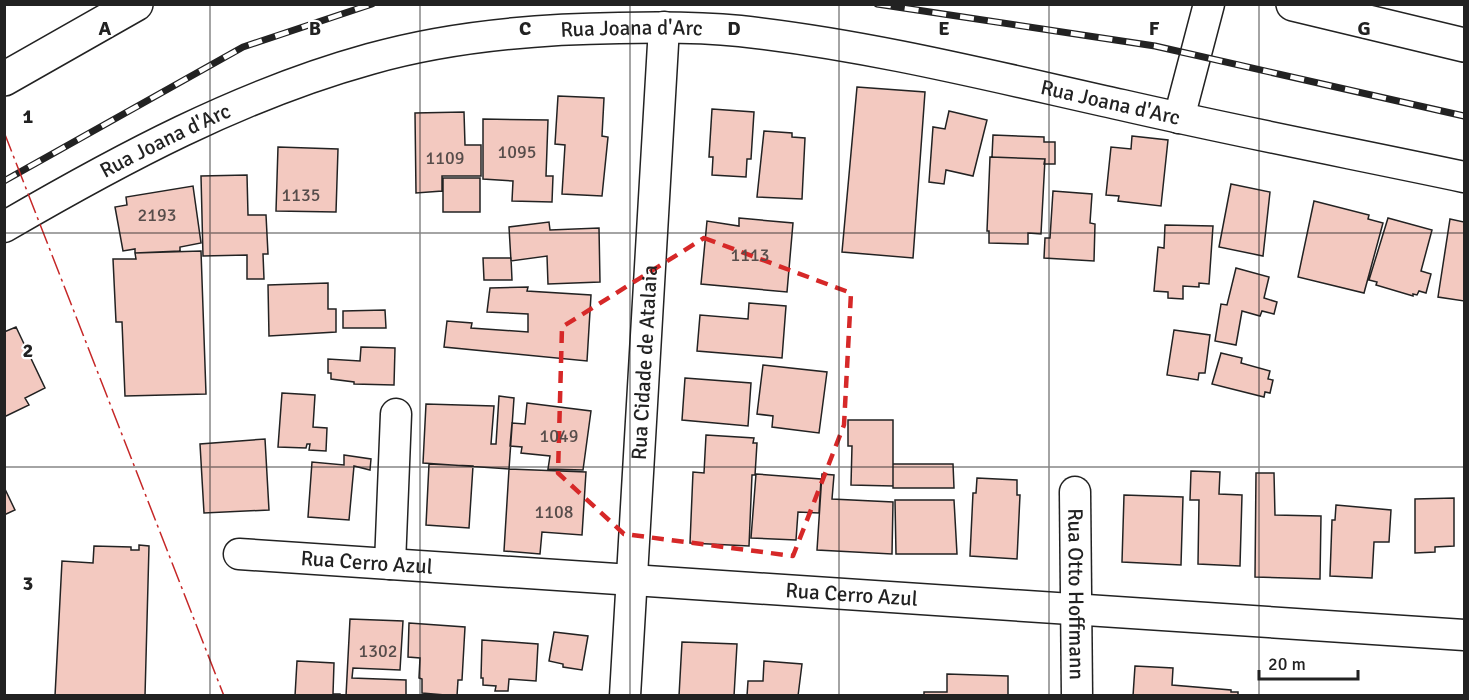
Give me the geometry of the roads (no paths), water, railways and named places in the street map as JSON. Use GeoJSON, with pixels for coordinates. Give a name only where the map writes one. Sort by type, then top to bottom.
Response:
{"type":"FeatureCollection","features":[{"type":"Feature","properties":{"kind":"main road"},"geometry":{"type":"LineString","coordinates":[[4,79],[136,4]]}},
{"type":"Feature","properties":{"kind":"main road"},"geometry":{"type":"LineString","coordinates":[[1308,6],[1464,45]]}},
{"type":"Feature","properties":{"kind":"street"},"geometry":{"type":"LineString","coordinates":[[1179,118],[1209,4]]}},
{"type":"Feature","properties":{"kind":"street","name":"Rua Joana d'Arc"},"geometry":{"type":"LineString","coordinates":[[4,227],[150,146],[293,83],[371,58],[467,38],[576,28],[664,27],[739,31],[827,44],[971,71],[1179,118],[1464,177]]}},
{"type":"Feature","properties":{"kind":"street","name":"Rua Cidade de Atalaia"},"geometry":{"type":"LineString","coordinates":[[625,696],[664,27]]}},
{"type":"Feature","properties":{"kind":"street"},"geometry":{"type":"LineString","coordinates":[[390,564],[396,414]]}},
{"type":"Feature","properties":{"kind":"street","name":"Rua Otto Hoffmann"},"geometry":{"type":"LineString","coordinates":[[1075,492],[1077,696]]}},
{"type":"Feature","properties":{"kind":"street","name":"Rua Cerro Azul"},"geometry":{"type":"LineString","coordinates":[[239,554],[1464,635]]}},
{"type":"Feature","properties":{"kind":"railway"},"geometry":{"type":"LineString","coordinates":[[4,181],[243,47],[372,4]]}},
{"type":"Feature","properties":{"kind":"railway"},"geometry":{"type":"LineString","coordinates":[[877,4],[1155,46],[1464,116]]}}]}
